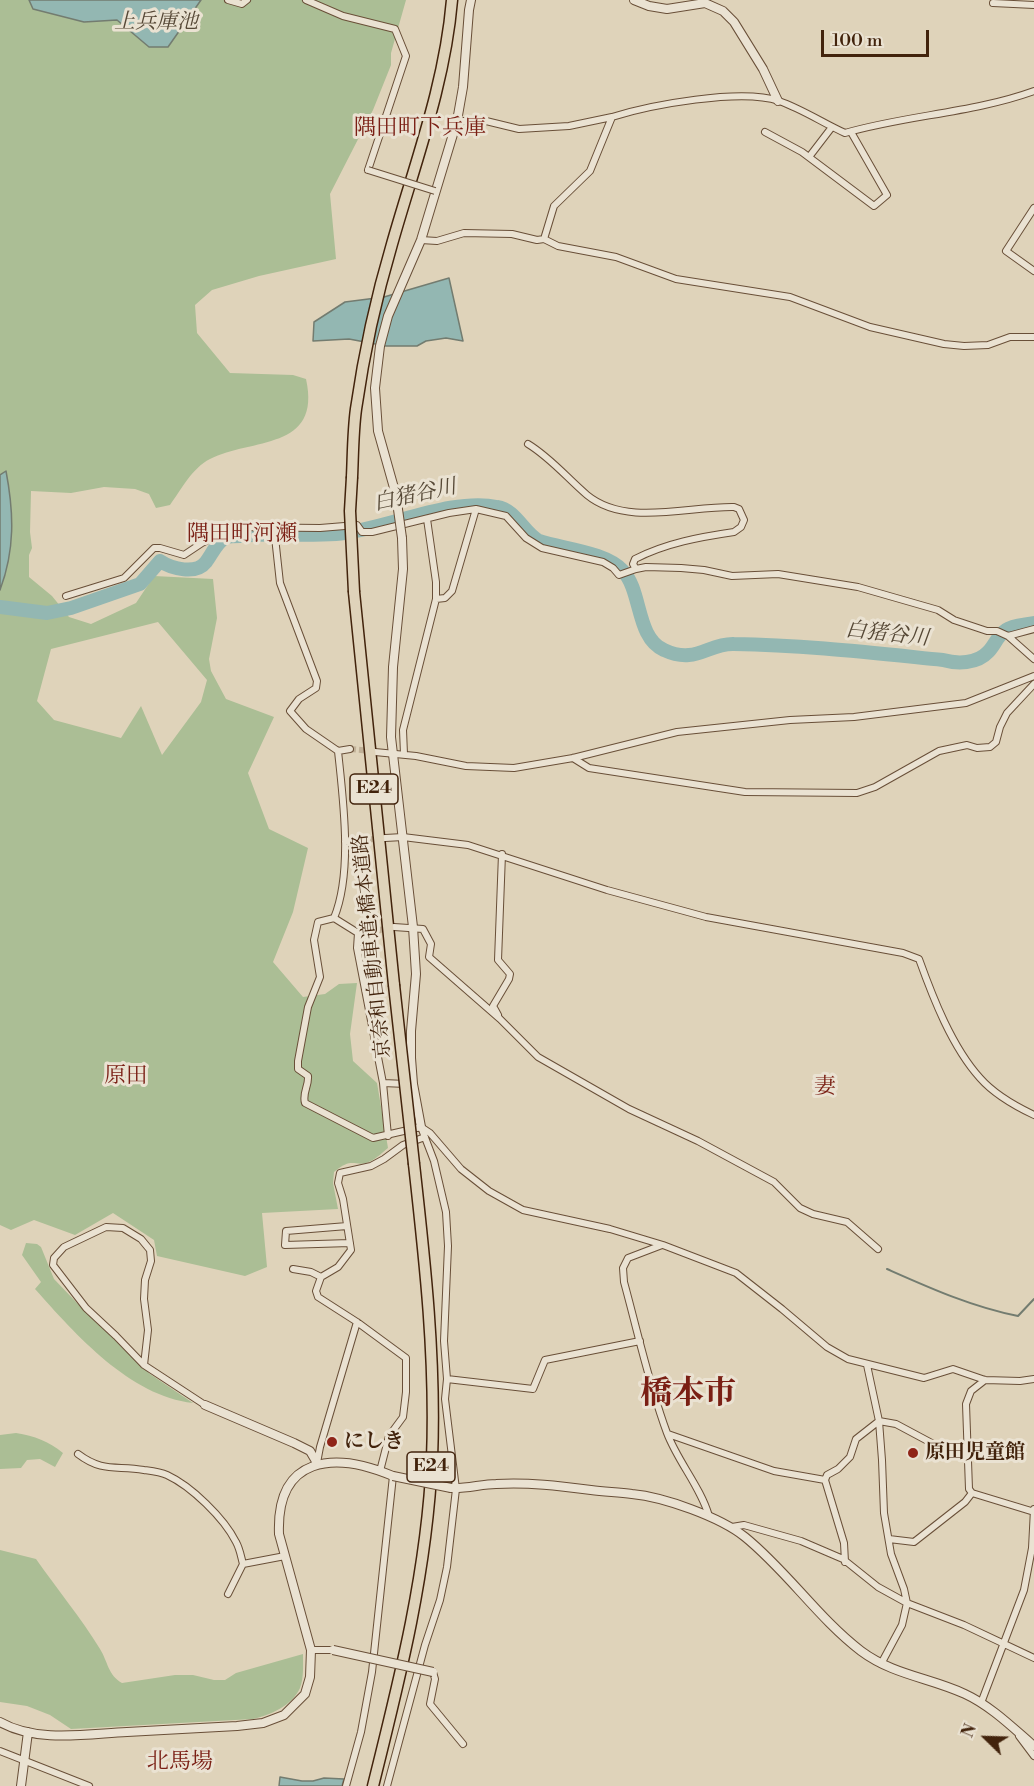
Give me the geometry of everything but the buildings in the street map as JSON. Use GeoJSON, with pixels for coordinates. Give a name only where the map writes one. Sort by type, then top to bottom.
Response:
{"type":"FeatureCollection","features":[{"type":"Feature","properties":{"kind":"highway","name":"京奈和自動車道;橋本道路"},"geometry":{"type":"LineString","coordinates":[[373,1786],[400,1682],[418,1590],[427,1526],[432,1459],[430,1334],[354,592],[350,511],[356,411],[365,354],[380,289],[433,108],[446,50],[452,0]]}},
{"type":"Feature","properties":{"kind":"street"},"geometry":{"type":"LineString","coordinates":[[228,0],[242,4],[247,0]]}},
{"type":"Feature","properties":{"kind":"street"},"geometry":{"type":"LineString","coordinates":[[306,0],[343,16],[395,29],[406,56],[368,170],[435,191]]}},
{"type":"Feature","properties":{"kind":"street"},"geometry":{"type":"LineString","coordinates":[[387,1786],[425,1645],[440,1600],[447,1567],[454,1488],[446,1399],[444,1341],[448,1246],[446,1212],[434,1161],[421,1127],[413,1084],[411,1031],[416,974],[413,927],[392,754],[393,667],[403,569],[402,538],[396,495],[378,431],[375,388],[383,333],[388,316],[422,240],[458,121],[471,0]]}},
{"type":"Feature","properties":{"kind":"street"},"geometry":{"type":"LineString","coordinates":[[634,0],[649,6],[667,9],[705,3],[723,11],[734,22],[763,69],[778,101]]}},
{"type":"Feature","properties":{"kind":"street"},"geometry":{"type":"LineString","coordinates":[[993,3],[1034,5]]}},
{"type":"Feature","properties":{"kind":"street"},"geometry":{"type":"LineString","coordinates":[[458,121],[486,121],[519,129],[569,126],[633,110],[731,96],[778,101],[844,133],[871,125],[1007,101],[1034,91]]}},
{"type":"Feature","properties":{"kind":"street"},"geometry":{"type":"LineString","coordinates":[[544,239],[554,206],[590,171],[612,117]]}},
{"type":"Feature","properties":{"kind":"street"},"geometry":{"type":"LineString","coordinates":[[809,157],[832,127]]}},
{"type":"Feature","properties":{"kind":"street"},"geometry":{"type":"LineString","coordinates":[[765,132],[809,157],[874,206],[887,195],[850,132]]}},
{"type":"Feature","properties":{"kind":"street"},"geometry":{"type":"LineString","coordinates":[[1034,208],[1006,251],[1034,271]]}},
{"type":"Feature","properties":{"kind":"street"},"geometry":{"type":"LineString","coordinates":[[422,240],[437,241],[464,233],[512,234],[537,240],[544,239],[558,246],[616,257],[676,279],[790,297],[870,327],[944,344],[988,345],[1010,337],[1034,337]]}},
{"type":"Feature","properties":{"kind":"street"},"geometry":{"type":"LineString","coordinates":[[528,444],[543,453],[588,496],[614,510],[642,513],[706,507],[734,507],[742,514],[744,520],[741,527],[734,532],[683,540],[646,553],[635,558],[633,564],[636,569]]}},
{"type":"Feature","properties":{"kind":"street"},"geometry":{"type":"LineString","coordinates":[[436,599],[445,598],[452,591],[476,509]]}},
{"type":"Feature","properties":{"kind":"street"},"geometry":{"type":"LineString","coordinates":[[66,596],[124,578],[154,548],[184,555],[229,527],[320,528],[357,525],[361,530],[372,532],[476,509],[506,516],[519,532],[542,548],[603,562],[620,575],[636,569],[681,568],[732,576],[778,574],[858,587],[938,610],[954,620],[987,631],[997,631],[1006,635],[1034,659]]}},
{"type":"Feature","properties":{"kind":"street"},"geometry":{"type":"LineString","coordinates":[[404,754],[403,730],[436,599],[436,582],[427,519]]}},
{"type":"Feature","properties":{"kind":"street"},"geometry":{"type":"LineString","coordinates":[[274,528],[280,583],[317,681],[316,687],[299,699],[290,711],[306,729],[338,751],[350,749]]}},
{"type":"Feature","properties":{"kind":"street"},"geometry":{"type":"LineString","coordinates":[[1006,635],[1034,629]]}},
{"type":"Feature","properties":{"kind":"street"},"geometry":{"type":"LineString","coordinates":[[375,752],[404,754],[466,766],[514,768],[573,758],[678,732],[789,720],[854,717],[966,703],[1034,676]]}},
{"type":"Feature","properties":{"kind":"street"},"geometry":{"type":"LineString","coordinates":[[573,758],[589,768],[745,792],[858,793],[875,787],[946,749],[967,745],[977,748],[990,747],[996,742],[1007,713],[1034,684]]}},
{"type":"Feature","properties":{"kind":"street"},"geometry":{"type":"LineString","coordinates":[[334,918],[339,905],[345,842],[338,751]]}},
{"type":"Feature","properties":{"kind":"street"},"geometry":{"type":"LineString","coordinates":[[385,838],[403,837],[468,845],[502,854],[607,890],[706,916],[903,953],[919,959],[932,996],[963,1055],[981,1079],[1020,1108],[1034,1115]]}},
{"type":"Feature","properties":{"kind":"street"},"geometry":{"type":"LineString","coordinates":[[345,842],[359,841]]}},
{"type":"Feature","properties":{"kind":"street"},"geometry":{"type":"LineString","coordinates":[[500,1018],[494,1006],[510,974],[498,960],[502,854]]}},
{"type":"Feature","properties":{"kind":"street"},"geometry":{"type":"LineString","coordinates":[[369,932],[358,933],[334,918],[318,922],[314,940],[320,977],[308,1008],[297,1060],[298,1069],[308,1076],[309,1081],[304,1097],[305,1103],[373,1138],[421,1127],[430,1133],[461,1170],[489,1191],[523,1210],[663,1245],[736,1273],[827,1347],[848,1359],[924,1378],[953,1369],[985,1380],[1020,1382],[1034,1379]]}},
{"type":"Feature","properties":{"kind":"street"},"geometry":{"type":"LineString","coordinates":[[394,927],[423,929],[431,944],[429,957],[500,1018],[538,1058],[629,1109],[698,1141],[774,1182],[800,1208],[813,1214],[847,1222],[878,1249]]}},
{"type":"Feature","properties":{"kind":"street"},"geometry":{"type":"LineString","coordinates":[[358,933],[357,948],[383,1083],[388,1136]]}},
{"type":"Feature","properties":{"kind":"street"},"geometry":{"type":"LineString","coordinates":[[383,1083],[413,1084]]}},
{"type":"Feature","properties":{"kind":"street"},"geometry":{"type":"LineString","coordinates":[[380,1471],[389,1436],[403,1417],[406,1358],[357,1322],[324,1302],[318,1297],[316,1291],[321,1277],[338,1268],[351,1250],[343,1199],[338,1183],[340,1173],[371,1166],[403,1145],[424,1138],[430,1133]]}},
{"type":"Feature","properties":{"kind":"street"},"geometry":{"type":"LineString","coordinates":[[347,1226],[286,1231],[285,1245],[350,1243]]}},
{"type":"Feature","properties":{"kind":"street"},"geometry":{"type":"LineString","coordinates":[[144,1365],[148,1330],[144,1299],[145,1280],[151,1261],[150,1250],[141,1239],[123,1228],[106,1227],[64,1247],[54,1258],[53,1265],[86,1308],[144,1365],[205,1405],[310,1451],[317,1463]]}},
{"type":"Feature","properties":{"kind":"street"},"geometry":{"type":"LineString","coordinates":[[663,1245],[628,1258],[623,1268],[624,1282],[668,1434],[680,1461],[705,1503],[708,1516]]}},
{"type":"Feature","properties":{"kind":"street"},"geometry":{"type":"LineString","coordinates":[[293,1269],[311,1272],[321,1277]]}},
{"type":"Feature","properties":{"kind":"street"},"geometry":{"type":"LineString","coordinates":[[317,1463],[357,1322]]}},
{"type":"Feature","properties":{"kind":"street"},"geometry":{"type":"LineString","coordinates":[[447,1379],[533,1389],[545,1360],[640,1341]]}},
{"type":"Feature","properties":{"kind":"street"},"geometry":{"type":"LineString","coordinates":[[867,1365],[879,1421],[884,1513],[891,1554],[904,1588],[907,1604],[902,1625],[881,1664]]}},
{"type":"Feature","properties":{"kind":"street"},"geometry":{"type":"LineString","coordinates":[[981,1703],[1024,1590],[1032,1548],[1034,1511],[969,1490],[966,1404],[971,1391],[985,1380]]}},
{"type":"Feature","properties":{"kind":"street"},"geometry":{"type":"LineString","coordinates":[[845,1562],[844,1543],[825,1480],[827,1475],[838,1469],[849,1457],[856,1439],[879,1421],[896,1424],[939,1448],[968,1457]]}},
{"type":"Feature","properties":{"kind":"street"},"geometry":{"type":"LineString","coordinates":[[668,1434],[774,1471],[825,1480]]}},
{"type":"Feature","properties":{"kind":"street"},"geometry":{"type":"LineString","coordinates":[[78,1454],[91,1464],[109,1468],[141,1469],[166,1475],[190,1490],[225,1525],[237,1544],[243,1564],[228,1594]]}},
{"type":"Feature","properties":{"kind":"street"},"geometry":{"type":"LineString","coordinates":[[0,1722],[28,1732],[65,1735],[263,1723],[284,1715],[305,1694],[310,1677],[311,1650],[279,1534],[278,1517],[290,1483],[304,1470],[317,1463],[336,1462],[454,1488],[496,1484],[546,1485],[634,1494],[708,1516],[732,1527],[753,1544],[816,1610],[861,1651],[881,1664],[909,1676],[939,1683],[967,1695],[981,1703],[1034,1746]]}},
{"type":"Feature","properties":{"kind":"street"},"geometry":{"type":"LineString","coordinates":[[346,1786],[355,1755],[372,1672],[393,1476]]}},
{"type":"Feature","properties":{"kind":"street"},"geometry":{"type":"LineString","coordinates":[[889,1539],[914,1542],[965,1502],[972,1492]]}},
{"type":"Feature","properties":{"kind":"street"},"geometry":{"type":"LineString","coordinates":[[732,1527],[744,1525],[801,1541],[845,1562],[878,1587],[907,1604],[964,1625],[1034,1658]]}},
{"type":"Feature","properties":{"kind":"street"},"geometry":{"type":"LineString","coordinates":[[243,1564],[285,1556]]}},
{"type":"Feature","properties":{"kind":"street"},"geometry":{"type":"LineString","coordinates":[[311,1650],[333,1650],[433,1672],[435,1679],[430,1704],[463,1744]]}},
{"type":"Feature","properties":{"kind":"street"},"geometry":{"type":"LineString","coordinates":[[1013,1728],[1034,1756]]}},
{"type":"Feature","properties":{"kind":"street"},"geometry":{"type":"LineString","coordinates":[[21,1786],[28,1732]]}},
{"type":"Feature","properties":{"kind":"street"},"geometry":{"type":"LineString","coordinates":[[0,1751],[89,1786]]}},
{"type":"Feature","properties":{"kind":"green space"},"geometry":{"type":"Polygon","coordinates":[[[0,0],[406,0],[391,53],[391,65],[373,110],[330,194],[336,259],[259,276],[212,290],[195,305],[197,333],[230,373],[293,375],[306,379],[308,402],[304,419],[293,430],[279,438],[210,459],[187,480],[170,505],[156,508],[149,494],[135,489],[104,487],[71,493],[31,491],[32,548],[29,555],[29,577],[52,596],[69,617],[91,624],[136,603],[154,576],[213,579],[217,618],[209,659],[211,671],[226,699],[274,717],[248,773],[269,829],[308,848],[293,912],[273,962],[303,997],[325,994],[339,984],[357,983],[350,1034],[353,1061],[377,1083],[388,1148],[371,1161],[346,1164],[334,1172],[333,1183],[338,1209],[262,1213],[267,1267],[245,1276],[157,1256],[154,1240],[113,1213],[75,1235],[34,1220],[11,1230],[0,1225],[0,0]],[[158,622],[51,649],[37,701],[54,720],[121,738],[141,706],[162,755],[201,702],[207,680],[158,622]]]}},
{"type":"Feature","properties":{"kind":"green space"},"geometry":{"type":"Polygon","coordinates":[[[26,1243],[37,1244],[41,1247],[54,1279],[150,1374],[193,1403],[170,1398],[148,1389],[126,1376],[86,1343],[35,1289],[41,1282],[22,1255],[26,1243]]]}},
{"type":"Feature","properties":{"kind":"green space"},"geometry":{"type":"Polygon","coordinates":[[[16,1433],[41,1440],[63,1453],[55,1467],[40,1459],[27,1460],[21,1468],[0,1469],[0,1435],[16,1433]]]}},
{"type":"Feature","properties":{"kind":"green space"},"geometry":{"type":"Polygon","coordinates":[[[0,1550],[36,1559],[93,1637],[111,1672],[122,1683],[175,1675],[225,1680],[236,1673],[303,1654],[303,1675],[300,1688],[286,1705],[253,1719],[71,1729],[50,1715],[27,1706],[0,1702],[0,1550]]]}},
{"type":"Feature","properties":{"kind":"water","name":"上兵庫池"},"geometry":{"type":"Polygon","coordinates":[[[29,0],[201,0],[168,47],[149,47],[117,20],[84,22],[33,9],[29,0]]]}},
{"type":"Feature","properties":{"kind":"water"},"geometry":{"type":"Polygon","coordinates":[[[449,278],[463,341],[446,338],[426,341],[417,346],[386,346],[349,339],[313,341],[314,322],[345,302],[384,297],[449,278]]]}},
{"type":"Feature","properties":{"kind":"water"},"geometry":{"type":"Polygon","coordinates":[[[6,471],[11,502],[12,531],[11,546],[0,590],[0,475],[6,471]]]}},
{"type":"Feature","properties":{"kind":"water"},"geometry":{"type":"Polygon","coordinates":[[[280,1777],[302,1781],[324,1778],[344,1779],[342,1786],[279,1786],[280,1777]]]}},
{"type":"Feature","properties":{"kind":"waterway","name":"白猪谷川"},"geometry":{"type":"LineString","coordinates":[[0,607],[47,613],[71,608],[140,584],[160,561],[190,570],[202,566],[220,542],[227,537],[336,534],[375,527],[439,510],[479,505],[504,509],[539,541],[595,555],[606,559],[623,571],[633,590],[648,635],[655,644],[675,654],[693,654],[734,644],[838,650],[967,662],[983,656],[1000,635],[1009,628],[1034,623]]}},
{"type":"Feature","properties":{"kind":"waterway"},"geometry":{"type":"LineString","coordinates":[[887,1269],[968,1302],[1018,1316],[1034,1299]]}},
{"type":"Feature","properties":{"kind":"tunnel"},"geometry":{"type":"LineString","coordinates":[[350,749],[371,751]]}},
{"type":"Feature","properties":{"kind":"tunnel"},"geometry":{"type":"LineString","coordinates":[[359,841],[382,838]]}},
{"type":"Feature","properties":{"kind":"tunnel"},"geometry":{"type":"LineString","coordinates":[[369,932],[390,928]]}},
{"type":"Feature","properties":{"kind":"place","name":"にしき"},"geometry":{"type":"Point","coordinates":[332,1442]}},
{"type":"Feature","properties":{"kind":"place","name":"原田児童館"},"geometry":{"type":"Point","coordinates":[913,1453]}},
{"type":"Feature","properties":{"kind":"district","name":"隅田町下兵庫"},"geometry":{"type":"Point","coordinates":[420,129]}},
{"type":"Feature","properties":{"kind":"district","name":"隅田町河瀬"},"geometry":{"type":"Point","coordinates":[242,535]}},
{"type":"Feature","properties":{"kind":"district","name":"原田"},"geometry":{"type":"Point","coordinates":[126,1077]}},
{"type":"Feature","properties":{"kind":"district","name":"妻"},"geometry":{"type":"Point","coordinates":[825,1088]}},
{"type":"Feature","properties":{"kind":"district","name":"橋本市"},"geometry":{"type":"Point","coordinates":[688,1395]}},
{"type":"Feature","properties":{"kind":"district","name":"北馬場"},"geometry":{"type":"Point","coordinates":[180,1763]}}]}
